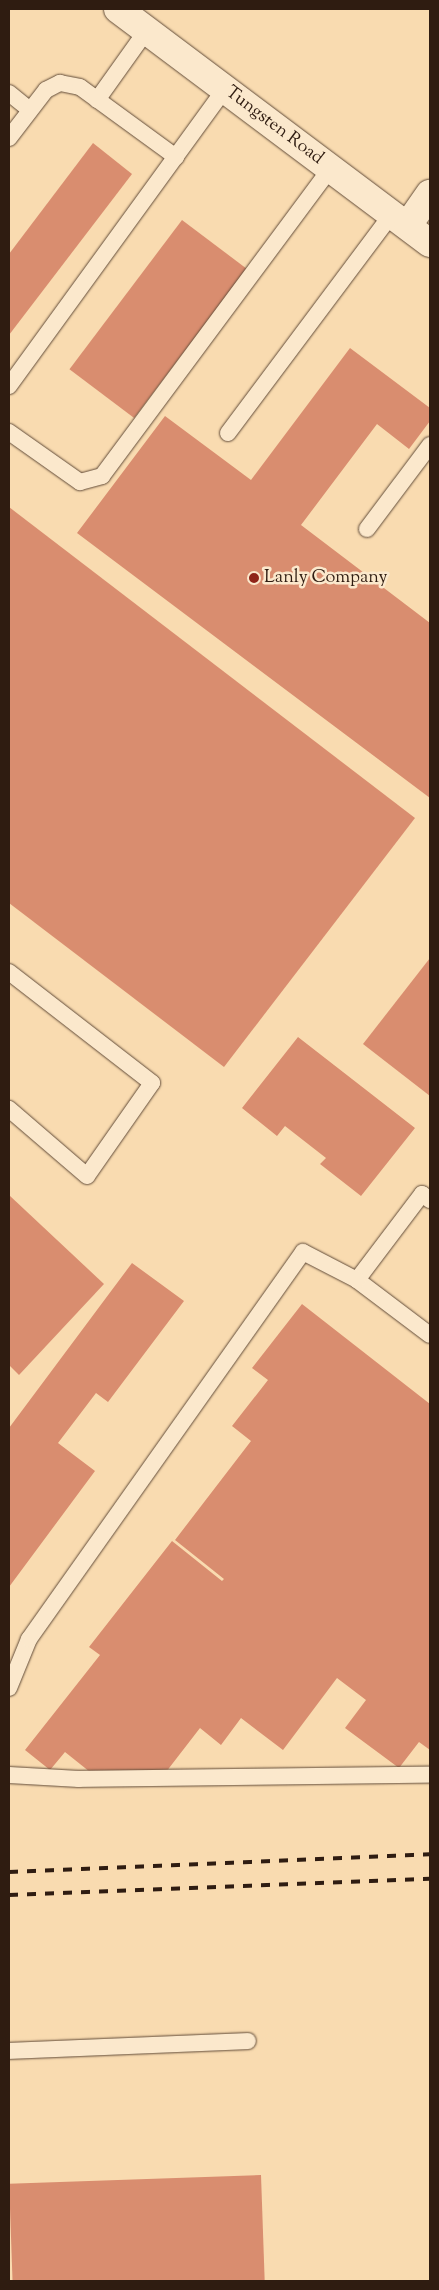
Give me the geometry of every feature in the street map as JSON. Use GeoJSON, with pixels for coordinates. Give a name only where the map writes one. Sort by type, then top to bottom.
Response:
{"type":"FeatureCollection","features":[{"type":"Feature","properties":{"kind":"street","name":"Tungsten Road"},"geometry":{"type":"LineString","coordinates":[[118,9],[430,243]]}},
{"type":"Feature","properties":{"kind":"street"},"geometry":{"type":"LineString","coordinates":[[400,219],[430,194]]}},
{"type":"Feature","properties":{"kind":"lane"},"geometry":{"type":"LineString","coordinates":[[97,100],[146,30]]}},
{"type":"Feature","properties":{"kind":"lane"},"geometry":{"type":"LineString","coordinates":[[9,138],[29,109],[46,90],[60,83],[80,87],[176,157]]}},
{"type":"Feature","properties":{"kind":"lane"},"geometry":{"type":"LineString","coordinates":[[9,386],[225,89]]}},
{"type":"Feature","properties":{"kind":"lane"},"geometry":{"type":"LineString","coordinates":[[9,93],[29,109]]}},
{"type":"Feature","properties":{"kind":"lane"},"geometry":{"type":"LineString","coordinates":[[9,432],[80,482],[102,476],[331,168]]}},
{"type":"Feature","properties":{"kind":"lane"},"geometry":{"type":"LineString","coordinates":[[228,433],[400,219]]}},
{"type":"Feature","properties":{"kind":"lane"},"geometry":{"type":"LineString","coordinates":[[368,529],[430,445]]}},
{"type":"Feature","properties":{"kind":"lane"},"geometry":{"type":"LineString","coordinates":[[9,972],[152,1083],[87,1176],[9,1109]]}},
{"type":"Feature","properties":{"kind":"lane"},"geometry":{"type":"LineString","coordinates":[[358,1280],[422,1194],[430,1200]]}},
{"type":"Feature","properties":{"kind":"lane"},"geometry":{"type":"LineString","coordinates":[[9,1688],[29,1639],[303,1252],[358,1280],[430,1335]]}},
{"type":"Feature","properties":{"kind":"lane"},"geometry":{"type":"LineString","coordinates":[[9,1775],[79,1779],[430,1775]]}},
{"type":"Feature","properties":{"kind":"lane"},"geometry":{"type":"LineString","coordinates":[[9,2051],[248,2041]]}},
{"type":"Feature","properties":{"kind":"building"},"geometry":{"type":"Polygon","coordinates":[[[93,143],[132,174],[9,335],[9,254],[93,143]]]}},
{"type":"Feature","properties":{"kind":"building"},"geometry":{"type":"Polygon","coordinates":[[[182,220],[247,269],[134,418],[69,369],[182,220]]]}},
{"type":"Feature","properties":{"kind":"building","name":"Lanly Company"},"geometry":{"type":"Polygon","coordinates":[[[350,348],[430,408],[430,421],[409,449],[377,424],[301,525],[430,623],[430,798],[77,533],[165,416],[251,480],[350,348]]]}},
{"type":"Feature","properties":{"kind":"building"},"geometry":{"type":"Polygon","coordinates":[[[9,507],[415,818],[224,1067],[9,903],[9,507]]]}},
{"type":"Feature","properties":{"kind":"building"},"geometry":{"type":"Polygon","coordinates":[[[430,958],[430,1096],[363,1044],[430,958]]]}},
{"type":"Feature","properties":{"kind":"building"},"geometry":{"type":"Polygon","coordinates":[[[298,1037],[415,1128],[361,1196],[320,1164],[326,1158],[285,1126],[277,1136],[242,1108],[298,1037]]]}},
{"type":"Feature","properties":{"kind":"building"},"geometry":{"type":"Polygon","coordinates":[[[9,1195],[104,1284],[19,1375],[9,1365],[9,1195]]]}},
{"type":"Feature","properties":{"kind":"building"},"geometry":{"type":"Polygon","coordinates":[[[132,1263],[184,1301],[108,1402],[96,1393],[58,1443],[95,1471],[9,1587],[9,1428],[132,1263]]]}},
{"type":"Feature","properties":{"kind":"building"},"geometry":{"type":"Polygon","coordinates":[[[302,1304],[430,1404],[430,1750],[419,1742],[399,1768],[345,1728],[366,1700],[337,1678],[283,1750],[241,1718],[221,1745],[200,1728],[166,1772],[90,1772],[65,1752],[50,1770],[25,1750],[100,1655],[89,1647],[172,1541],[222,1581],[224,1579],[175,1540],[251,1441],[232,1426],[268,1380],[252,1368],[302,1304]]]}},
{"type":"Feature","properties":{"kind":"building"},"geometry":{"type":"Polygon","coordinates":[[[261,2175],[265,2281],[13,2281],[9,2184],[261,2175]]]}},
{"type":"Feature","properties":{"kind":"railway"},"geometry":{"type":"LineString","coordinates":[[9,1872],[430,1854]]}},
{"type":"Feature","properties":{"kind":"railway"},"geometry":{"type":"LineString","coordinates":[[9,1895],[430,1879]]}},
{"type":"Feature","properties":{"kind":"place","name":"Lanly Company"},"geometry":{"type":"Point","coordinates":[254,578]}}]}
